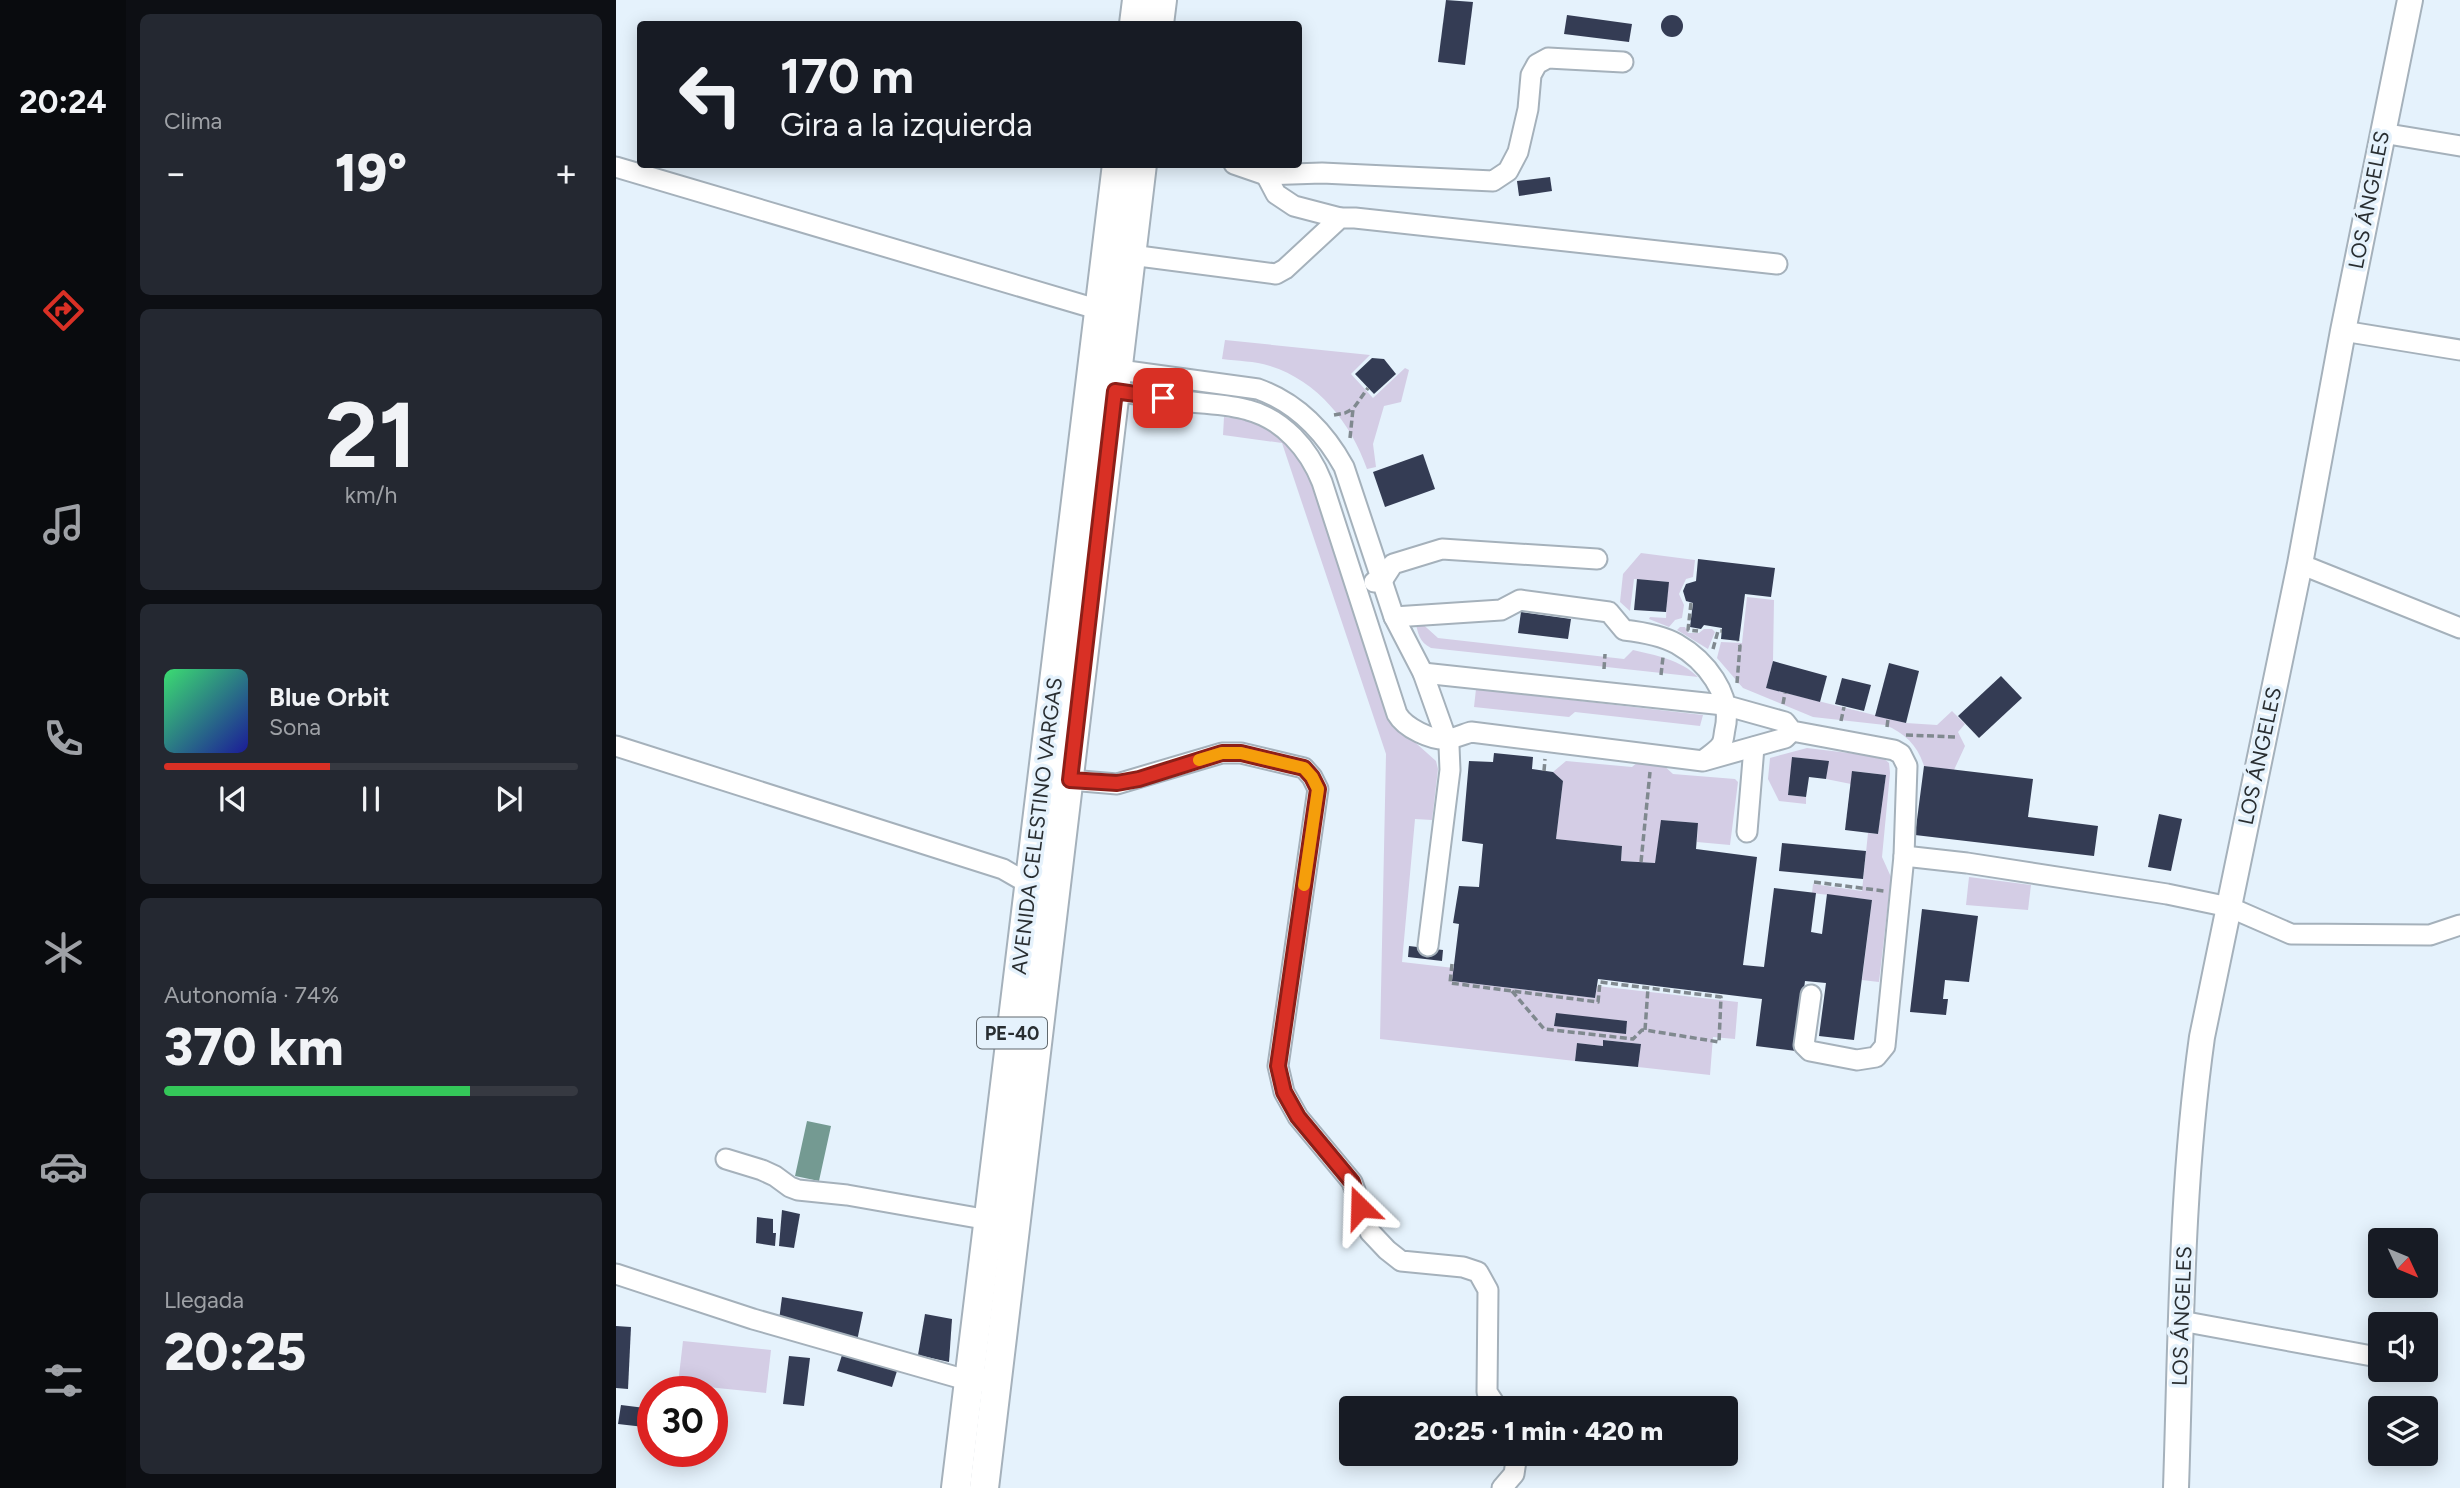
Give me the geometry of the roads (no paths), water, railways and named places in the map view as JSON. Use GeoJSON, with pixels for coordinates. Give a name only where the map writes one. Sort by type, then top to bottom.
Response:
{"type":"FeatureCollection","features":[{"type":"Feature","properties":{"kind":"highway"},"geometry":{"type":"LineString","coordinates":[[1134,21],[1136,0]]}},
{"type":"Feature","properties":{"kind":"highway"},"geometry":{"type":"LineString","coordinates":[[1159,21],[1162,0]]}},
{"type":"Feature","properties":{"kind":"highway","name":"AVENIDA CELESTINO VARGAS"},"geometry":{"type":"LineString","coordinates":[[1104,379],[1100,310],[1117,168]]}},
{"type":"Feature","properties":{"kind":"highway","name":"AVENIDA CELESTINO VARGAS"},"geometry":{"type":"LineString","coordinates":[[1041,886],[1070,780],[1090,391],[1104,379],[1132,255],[1142,168]]}},
{"type":"Feature","properties":{"kind":"highway","name":"AVENIDA CELESTINO VARGAS"},"geometry":{"type":"LineString","coordinates":[[956,1488],[984,1382],[1041,886],[1081,580]]}},
{"type":"Feature","properties":{"kind":"highway","name":"AVENIDA CELESTINO VARGAS"},"geometry":{"type":"LineString","coordinates":[[984,1488],[989,1220],[1006,1192]]}},
{"type":"Feature","properties":{"kind":"main road"},"geometry":{"type":"LineString","coordinates":[[2391,0],[2402,31]]}},
{"type":"Feature","properties":{"kind":"main road","name":"LOS ÁNGELES"},"geometry":{"type":"LineString","coordinates":[[2176,1488],[2186,1203],[2194,1092],[2212,982],[2300,564],[2343,331],[2410,0]]}},
{"type":"Feature","properties":{"kind":"street"},"geometry":{"type":"LineString","coordinates":[[1246,168],[1266,175],[1322,173],[1493,181],[1508,171],[1518,152],[1528,108],[1531,75],[1537,64],[1548,58],[1623,62]]}},
{"type":"Feature","properties":{"kind":"street"},"geometry":{"type":"LineString","coordinates":[[2382,133],[2460,146]]}},
{"type":"Feature","properties":{"kind":"street"},"geometry":{"type":"LineString","coordinates":[[616,167],[1100,310]]}},
{"type":"Feature","properties":{"kind":"street"},"geometry":{"type":"LineString","coordinates":[[1266,175],[1276,194],[1294,206],[1340,218],[1777,264]]}},
{"type":"Feature","properties":{"kind":"street"},"geometry":{"type":"LineString","coordinates":[[1132,255],[1276,274],[1286,269],[1340,218]]}},
{"type":"Feature","properties":{"kind":"street"},"geometry":{"type":"LineString","coordinates":[[2343,331],[2460,350]]}},
{"type":"Feature","properties":{"kind":"street"},"geometry":{"type":"LineString","coordinates":[[1104,379],[1258,389],[1275,395],[1298,410],[1333,446],[1344,467],[1394,617],[1423,673],[1449,746],[1450,770],[1428,946]]}},
{"type":"Feature","properties":{"kind":"street"},"geometry":{"type":"LineString","coordinates":[[1104,379],[1247,409],[1275,422],[1290,434],[1316,465],[1397,714],[1402,723],[1410,729],[1446,740],[1471,732],[1703,761],[1785,738],[1792,731]]}},
{"type":"Feature","properties":{"kind":"street"},"geometry":{"type":"LineString","coordinates":[[1382,581],[1393,564],[1442,549],[1597,559]]}},
{"type":"Feature","properties":{"kind":"street"},"geometry":{"type":"LineString","coordinates":[[2300,564],[2460,628]]}},
{"type":"Feature","properties":{"kind":"street"},"geometry":{"type":"LineString","coordinates":[[1355,583],[1382,581]]}},
{"type":"Feature","properties":{"kind":"street"},"geometry":{"type":"LineString","coordinates":[[1394,617],[1501,610],[1520,600],[1609,612],[1624,630],[1647,633],[1674,642],[1697,658],[1712,675],[1720,689],[1724,705],[1727,719],[1722,744],[1703,761]]}},
{"type":"Feature","properties":{"kind":"street"},"geometry":{"type":"LineString","coordinates":[[1423,673],[1724,705],[1786,722],[1792,731],[1894,750],[1900,754],[1908,766],[1904,856],[1885,1046],[1876,1057],[1857,1060],[1810,1051],[1804,1045],[1811,995]]}},
{"type":"Feature","properties":{"kind":"street"},"geometry":{"type":"LineString","coordinates":[[616,746],[1003,869],[1041,886]]}},
{"type":"Feature","properties":{"kind":"street"},"geometry":{"type":"LineString","coordinates":[[1747,832],[1754,747]]}},
{"type":"Feature","properties":{"kind":"street"},"geometry":{"type":"LineString","coordinates":[[1070,780],[1117,783],[1139,779],[1222,753],[1241,753],[1304,768],[1312,777],[1318,789],[1278,1066],[1284,1092],[1298,1117],[1352,1182],[1370,1232],[1387,1250],[1401,1261],[1463,1267],[1478,1272],[1488,1290],[1487,1392],[1490,1396]]}},
{"type":"Feature","properties":{"kind":"street"},"geometry":{"type":"LineString","coordinates":[[1904,856],[1967,863],[2229,906],[2291,934],[2430,934],[2460,925]]}},
{"type":"Feature","properties":{"kind":"street"},"geometry":{"type":"LineString","coordinates":[[726,1159],[762,1170],[798,1190],[846,1195],[989,1220]]}},
{"type":"Feature","properties":{"kind":"street"},"geometry":{"type":"LineString","coordinates":[[616,1274],[753,1319],[984,1382]]}},
{"type":"Feature","properties":{"kind":"street"},"geometry":{"type":"LineString","coordinates":[[2181,1321],[2368,1355]]}},
{"type":"Feature","properties":{"kind":"street"},"geometry":{"type":"LineString","coordinates":[[1502,1488],[1514,1474],[1515,1466]]}}]}
